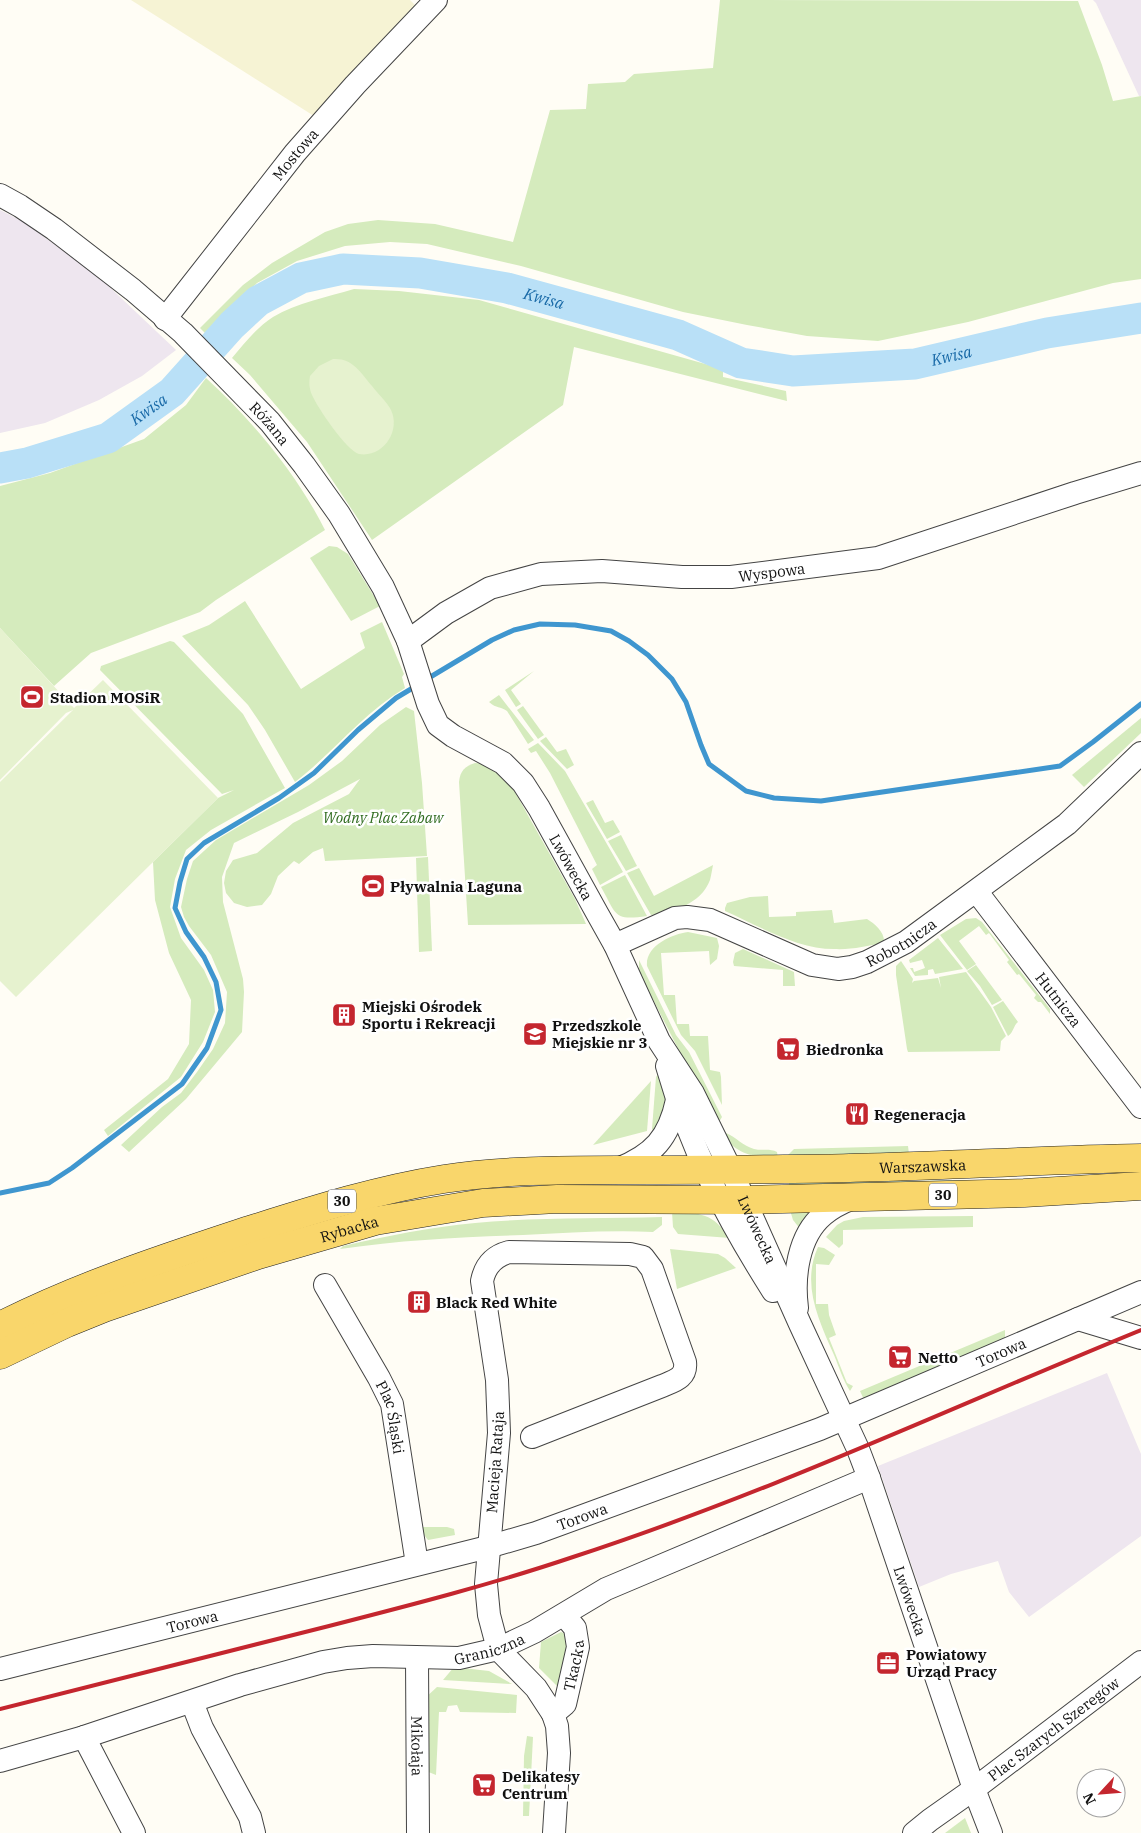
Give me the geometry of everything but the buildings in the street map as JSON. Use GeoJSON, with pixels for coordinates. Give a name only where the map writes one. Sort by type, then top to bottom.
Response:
{"type":"FeatureCollection","features":[{"type":"Feature","properties":{"kind":"main road","name":"Warszawska"},"geometry":{"type":"LineString","coordinates":[[704,1169],[951,1166],[1141,1158]]}},
{"type":"Feature","properties":{"kind":"main road","name":"Rybacka"},"geometry":{"type":"LineString","coordinates":[[0,1326],[48,1302],[99,1281],[350,1199],[446,1179],[473,1176],[540,1171],[704,1169]]}},
{"type":"Feature","properties":{"kind":"main road","name":"Warszawska"},"geometry":{"type":"LineString","coordinates":[[732,1200],[1024,1193],[1141,1186]]}},
{"type":"Feature","properties":{"kind":"main road","name":"Rybacka"},"geometry":{"type":"LineString","coordinates":[[0,1355],[58,1327],[104,1308],[258,1255],[375,1221],[484,1203],[557,1199],[732,1200]]}},
{"type":"Feature","properties":{"kind":"street","name":"Mostowa"},"geometry":{"type":"LineString","coordinates":[[165,318],[295,153],[355,85],[436,0]]}},
{"type":"Feature","properties":{"kind":"street","name":"Różana"},"geometry":{"type":"LineString","coordinates":[[0,195],[54,229],[133,290],[183,333],[235,384],[270,422],[339,514],[384,587],[408,641],[428,704],[442,729]]}},
{"type":"Feature","properties":{"kind":"street","name":"Wyspowa"},"geometry":{"type":"LineString","coordinates":[[408,641],[446,613],[490,588],[541,574],[602,571],[682,578],[731,577],[878,558],[1141,473]]}},
{"type":"Feature","properties":{"kind":"street","name":"Lwówecka"},"geometry":{"type":"LineString","coordinates":[[442,729],[503,763],[523,783],[539,808],[614,945],[659,1041],[693,1093],[731,1170],[732,1200],[743,1243],[821,1370]]}},
{"type":"Feature","properties":{"kind":"street","name":"Robotnicza"},"geometry":{"type":"LineString","coordinates":[[614,945],[675,918],[687,917],[710,920],[812,965],[828,968],[852,967],[885,954],[906,942],[976,892],[1067,824],[1141,753]]}},
{"type":"Feature","properties":{"kind":"street","name":"Hutnicza"},"geometry":{"type":"LineString","coordinates":[[976,892],[1141,1107]]}},
{"type":"Feature","properties":{"kind":"street","name":"Lwówecka"},"geometry":{"type":"LineString","coordinates":[[659,1041],[677,1100],[704,1169],[732,1200],[800,1324],[869,1478],[974,1789],[991,1833]]}},
{"type":"Feature","properties":{"kind":"street"},"geometry":{"type":"LineString","coordinates":[[616,1170],[642,1158],[659,1143],[672,1120],[677,1100]]}},
{"type":"Feature","properties":{"kind":"street"},"geometry":{"type":"LineString","coordinates":[[800,1324],[797,1304],[797,1276],[798,1262],[806,1237],[823,1215],[841,1203],[857,1196]]}},
{"type":"Feature","properties":{"kind":"street","name":"Macieja Rataja"},"geometry":{"type":"LineString","coordinates":[[498,1648],[491,1626],[486,1584],[499,1410],[497,1380],[482,1286],[484,1274],[492,1261],[502,1254],[509,1252],[630,1254],[642,1257],[652,1269],[685,1362],[685,1372],[679,1379],[532,1437]]}},
{"type":"Feature","properties":{"kind":"street","name":"Plac Śląski"},"geometry":{"type":"LineString","coordinates":[[325,1285],[392,1404],[417,1564]]}},
{"type":"Feature","properties":{"kind":"street","name":"Torowa"},"geometry":{"type":"LineString","coordinates":[[0,1669],[488,1547],[536,1533],[844,1419],[1141,1292]]}},
{"type":"Feature","properties":{"kind":"street"},"geometry":{"type":"LineString","coordinates":[[1078,1319],[1141,1338]]}},
{"type":"Feature","properties":{"kind":"street","name":"Graniczna"},"geometry":{"type":"LineString","coordinates":[[0,1761],[84,1737],[240,1685],[323,1662],[373,1656],[458,1658],[498,1648],[534,1632],[606,1588],[869,1478]]}},
{"type":"Feature","properties":{"kind":"street","name":"Tkacka"},"geometry":{"type":"LineString","coordinates":[[553,1714],[565,1704],[578,1647],[574,1628],[564,1615]]}},
{"type":"Feature","properties":{"kind":"street","name":"Tkacka"},"geometry":{"type":"LineString","coordinates":[[498,1648],[536,1688],[553,1714],[558,1726],[554,1833]]}},
{"type":"Feature","properties":{"kind":"street","name":"Mikołaja"},"geometry":{"type":"LineString","coordinates":[[417,1658],[418,1833]]}},
{"type":"Feature","properties":{"kind":"street","name":"Plac Szarych Szeregów"},"geometry":{"type":"LineString","coordinates":[[914,1833],[1136,1666]]}},
{"type":"Feature","properties":{"kind":"street"},"geometry":{"type":"LineString","coordinates":[[192,1702],[202,1728],[250,1817],[254,1833]]}},
{"type":"Feature","properties":{"kind":"street"},"geometry":{"type":"LineString","coordinates":[[84,1737],[134,1833]]}},
{"type":"Feature","properties":{"kind":"shaded area"},"geometry":{"type":"Polygon","coordinates":[[[131,0],[410,0],[416,6],[314,116],[131,0]]]}},
{"type":"Feature","properties":{"kind":"shaded area"},"geometry":{"type":"Polygon","coordinates":[[[1093,0],[1141,0],[1141,96],[1139,96],[1093,0]]]}},
{"type":"Feature","properties":{"kind":"shaded area"},"geometry":{"type":"Polygon","coordinates":[[[0,210],[24,222],[100,278],[176,350],[142,376],[99,400],[45,423],[0,433],[0,210]]]}},
{"type":"Feature","properties":{"kind":"shaded area"},"geometry":{"type":"Polygon","coordinates":[[[1107,1373],[1141,1454],[1141,1536],[1029,1617],[1009,1592],[998,1561],[951,1574],[919,1587],[878,1466],[1107,1373]]]}},
{"type":"Feature","properties":{"kind":"green space"},"geometry":{"type":"Polygon","coordinates":[[[720,0],[1078,1],[1102,65],[1113,101],[1141,96],[1141,279],[1113,283],[968,322],[878,341],[807,336],[747,325],[683,312],[521,266],[427,244],[390,242],[345,246],[297,261],[257,283],[205,333],[200,328],[243,285],[272,263],[325,232],[348,224],[378,220],[435,224],[513,242],[550,110],[586,109],[588,84],[625,82],[634,74],[713,68],[720,0]]]}},
{"type":"Feature","properties":{"kind":"green space"},"geometry":{"type":"Polygon","coordinates":[[[354,289],[399,291],[479,300],[723,369],[723,377],[786,391],[787,401],[574,347],[563,405],[372,540],[307,442],[250,375],[232,358],[256,331],[273,317],[302,304],[354,289]]]}},
{"type":"Feature","properties":{"kind":"green space"},"geometry":{"type":"Polygon","coordinates":[[[333,359],[346,361],[356,367],[391,410],[394,426],[392,434],[388,441],[376,452],[359,454],[347,445],[333,428],[312,395],[309,385],[310,376],[319,366],[333,359]]]}},
{"type":"Feature","properties":{"kind":"green space"},"geometry":{"type":"Polygon","coordinates":[[[206,378],[240,412],[287,468],[314,509],[325,530],[200,612],[91,653],[54,686],[0,628],[0,486],[50,473],[144,439],[186,405],[206,378]]]}},
{"type":"Feature","properties":{"kind":"green space"},"geometry":{"type":"Polygon","coordinates":[[[329,546],[337,547],[348,554],[380,606],[351,621],[310,558],[329,546]]]}},
{"type":"Feature","properties":{"kind":"green space"},"geometry":{"type":"Polygon","coordinates":[[[245,601],[301,689],[365,648],[360,633],[382,622],[404,674],[402,677],[405,688],[375,709],[295,782],[248,705],[182,636],[209,625],[245,601]]]}},
{"type":"Feature","properties":{"kind":"green space"},"geometry":{"type":"Polygon","coordinates":[[[0,628],[74,708],[103,680],[218,798],[16,997],[0,981],[0,782],[73,710],[66,713],[0,780],[0,628]]]}},
{"type":"Feature","properties":{"kind":"green space"},"geometry":{"type":"Polygon","coordinates":[[[170,641],[174,642],[243,714],[285,788],[211,830],[186,850],[175,879],[170,907],[181,938],[204,970],[213,990],[215,1012],[203,1042],[181,1077],[108,1136],[104,1130],[168,1079],[189,1044],[191,1000],[169,953],[155,900],[153,862],[218,798],[234,790],[222,794],[100,670],[101,666],[170,641]]]}},
{"type":"Feature","properties":{"kind":"green space"},"geometry":{"type":"Polygon","coordinates":[[[534,671],[511,690],[521,704],[516,707],[505,690],[534,671]]]}},
{"type":"Feature","properties":{"kind":"green space"},"geometry":{"type":"Polygon","coordinates":[[[499,695],[534,740],[528,744],[507,711],[489,702],[499,695]]]}},
{"type":"Feature","properties":{"kind":"green space"},"geometry":{"type":"Polygon","coordinates":[[[523,706],[544,735],[538,739],[517,710],[523,706]]]}},
{"type":"Feature","properties":{"kind":"green space","name":"Wodny Plac Zabaw"},"geometry":{"type":"Polygon","coordinates":[[[406,707],[414,711],[422,783],[427,856],[325,861],[323,848],[313,852],[299,864],[294,861],[278,876],[271,894],[262,905],[247,907],[234,903],[226,893],[224,883],[226,871],[233,860],[257,853],[293,823],[349,794],[360,779],[234,843],[222,877],[223,902],[243,979],[242,1032],[186,1099],[129,1152],[121,1145],[162,1107],[181,1093],[213,1049],[225,1023],[227,992],[211,955],[189,926],[181,907],[193,861],[216,840],[309,785],[342,761],[380,725],[406,707]]]}},
{"type":"Feature","properties":{"kind":"green space"},"geometry":{"type":"Polygon","coordinates":[[[1141,718],[1141,733],[1084,787],[1072,775],[1141,718]]]}},
{"type":"Feature","properties":{"kind":"green space"},"geometry":{"type":"Polygon","coordinates":[[[546,737],[557,752],[566,749],[574,765],[567,769],[540,741],[546,737]]]}},
{"type":"Feature","properties":{"kind":"green space"},"geometry":{"type":"Polygon","coordinates":[[[538,743],[565,771],[623,872],[600,885],[592,869],[597,865],[550,773],[536,751],[531,753],[528,749],[538,743]]]}},
{"type":"Feature","properties":{"kind":"green space"},"geometry":{"type":"Polygon","coordinates":[[[475,763],[488,764],[511,785],[575,899],[586,924],[468,925],[459,782],[464,769],[475,763]]]}},
{"type":"Feature","properties":{"kind":"green space"},"geometry":{"type":"Polygon","coordinates":[[[593,800],[605,823],[613,820],[620,832],[607,839],[586,803],[593,800]]]}},
{"type":"Feature","properties":{"kind":"green space"},"geometry":{"type":"Polygon","coordinates":[[[621,835],[637,866],[626,871],[608,841],[621,835]]]}},
{"type":"Feature","properties":{"kind":"green space"},"geometry":{"type":"Polygon","coordinates":[[[428,857],[432,951],[419,952],[416,858],[428,857]]]}},
{"type":"Feature","properties":{"kind":"green space"},"geometry":{"type":"Polygon","coordinates":[[[713,865],[706,888],[693,901],[668,912],[651,915],[627,873],[639,868],[654,896],[713,865]]]}},
{"type":"Feature","properties":{"kind":"green space"},"geometry":{"type":"Polygon","coordinates":[[[625,875],[647,916],[628,918],[617,914],[601,887],[625,875]]]}},
{"type":"Feature","properties":{"kind":"green space"},"geometry":{"type":"Polygon","coordinates":[[[768,896],[769,917],[796,916],[796,912],[832,910],[834,923],[867,919],[881,932],[884,943],[847,949],[820,948],[778,936],[725,911],[727,903],[750,897],[768,896]]]}},
{"type":"Feature","properties":{"kind":"green space"},"geometry":{"type":"Polygon","coordinates":[[[976,918],[982,922],[1050,1009],[1050,1014],[1041,1002],[1034,998],[1036,995],[1007,962],[1009,960],[989,933],[986,935],[979,926],[959,941],[976,964],[967,970],[940,935],[966,919],[976,918]]]}},
{"type":"Feature","properties":{"kind":"green space"},"geometry":{"type":"Polygon","coordinates":[[[688,932],[717,938],[719,946],[717,959],[710,965],[709,951],[661,953],[664,995],[675,995],[677,1024],[689,1024],[690,1036],[708,1036],[710,1070],[720,1072],[722,1105],[695,1051],[681,1035],[647,966],[650,953],[661,942],[675,935],[688,932]]]}},
{"type":"Feature","properties":{"kind":"green space"},"geometry":{"type":"Polygon","coordinates":[[[938,938],[963,969],[935,974],[933,969],[928,970],[928,975],[915,976],[910,968],[913,968],[914,972],[925,968],[922,960],[910,963],[909,960],[938,938]]]}},
{"type":"Feature","properties":{"kind":"green space"},"geometry":{"type":"Polygon","coordinates":[[[743,949],[794,972],[795,986],[783,986],[783,970],[734,966],[735,953],[743,949]]]}},
{"type":"Feature","properties":{"kind":"green space"},"geometry":{"type":"Polygon","coordinates":[[[639,960],[676,1035],[689,1052],[722,1117],[717,1125],[639,972],[639,960]]]}},
{"type":"Feature","properties":{"kind":"green space"},"geometry":{"type":"Polygon","coordinates":[[[901,961],[913,979],[912,983],[914,981],[938,978],[941,988],[939,977],[966,972],[991,1007],[1006,1036],[1001,1041],[1000,1051],[908,1052],[896,975],[896,966],[901,961]]]}},
{"type":"Feature","properties":{"kind":"green space"},"geometry":{"type":"Polygon","coordinates":[[[976,965],[1002,1000],[992,1005],[980,986],[967,971],[976,965]]]}},
{"type":"Feature","properties":{"kind":"green space"},"geometry":{"type":"Polygon","coordinates":[[[1003,1001],[1018,1022],[1008,1036],[993,1007],[1003,1001]]]}},
{"type":"Feature","properties":{"kind":"green space"},"geometry":{"type":"Polygon","coordinates":[[[659,1073],[668,1101],[656,1134],[652,1129],[656,1077],[659,1073]]]}},
{"type":"Feature","properties":{"kind":"green space"},"geometry":{"type":"Polygon","coordinates":[[[651,1081],[647,1131],[593,1145],[651,1081]]]}},
{"type":"Feature","properties":{"kind":"green space"},"geometry":{"type":"Polygon","coordinates":[[[726,1133],[750,1148],[777,1152],[778,1158],[746,1154],[728,1141],[722,1134],[726,1133]]]}},
{"type":"Feature","properties":{"kind":"green space"},"geometry":{"type":"Polygon","coordinates":[[[908,1146],[909,1154],[789,1158],[788,1155],[794,1149],[908,1146]]]}},
{"type":"Feature","properties":{"kind":"green space"},"geometry":{"type":"Polygon","coordinates":[[[969,1180],[969,1184],[789,1190],[789,1183],[969,1180]]]}},
{"type":"Feature","properties":{"kind":"green space"},"geometry":{"type":"Polygon","coordinates":[[[818,1209],[801,1230],[793,1220],[790,1210],[818,1209]]]}},
{"type":"Feature","properties":{"kind":"green space"},"geometry":{"type":"Polygon","coordinates":[[[672,1212],[705,1216],[724,1230],[730,1238],[678,1234],[673,1227],[672,1212]]]}},
{"type":"Feature","properties":{"kind":"green space"},"geometry":{"type":"Polygon","coordinates":[[[973,1216],[973,1227],[843,1230],[843,1244],[839,1248],[826,1237],[837,1225],[844,1221],[863,1217],[973,1216]]]}},
{"type":"Feature","properties":{"kind":"green space"},"geometry":{"type":"Polygon","coordinates":[[[662,1217],[662,1225],[653,1232],[621,1231],[454,1238],[386,1243],[340,1249],[343,1246],[392,1235],[475,1223],[545,1219],[662,1217]]]}},
{"type":"Feature","properties":{"kind":"green space"},"geometry":{"type":"Polygon","coordinates":[[[818,1247],[824,1248],[835,1255],[829,1265],[816,1264],[816,1304],[828,1304],[829,1315],[836,1335],[829,1338],[847,1383],[853,1386],[850,1391],[823,1329],[814,1302],[811,1275],[818,1247]]]}},
{"type":"Feature","properties":{"kind":"green space"},"geometry":{"type":"Polygon","coordinates":[[[670,1249],[718,1254],[736,1268],[677,1289],[670,1249]]]}},
{"type":"Feature","properties":{"kind":"green space"},"geometry":{"type":"Polygon","coordinates":[[[1005,1330],[1005,1338],[866,1404],[860,1391],[1005,1330]]]}},
{"type":"Feature","properties":{"kind":"green space"},"geometry":{"type":"Polygon","coordinates":[[[421,1527],[447,1527],[454,1529],[455,1535],[428,1540],[421,1527]]]}},
{"type":"Feature","properties":{"kind":"green space"},"geometry":{"type":"Polygon","coordinates":[[[561,1632],[570,1636],[559,1688],[539,1668],[541,1642],[561,1632]]]}},
{"type":"Feature","properties":{"kind":"green space"},"geometry":{"type":"Polygon","coordinates":[[[454,1667],[489,1671],[512,1684],[443,1680],[454,1667]]]}},
{"type":"Feature","properties":{"kind":"green space"},"geometry":{"type":"Polygon","coordinates":[[[437,1687],[517,1695],[516,1713],[460,1712],[457,1705],[448,1706],[446,1712],[439,1712],[436,1775],[426,1771],[424,1699],[437,1687]]]}},
{"type":"Feature","properties":{"kind":"green space"},"geometry":{"type":"Polygon","coordinates":[[[527,1736],[533,1737],[529,1816],[523,1816],[524,1756],[527,1736]]]}},
{"type":"Feature","properties":{"kind":"green space"},"geometry":{"type":"Polygon","coordinates":[[[965,1818],[971,1833],[945,1833],[965,1818]]]}},
{"type":"Feature","properties":{"kind":"waterway","name":"Kwisa"},"geometry":{"type":"LineString","coordinates":[[0,468],[27,463],[108,438],[172,392],[232,325],[258,301],[301,278],[343,269],[420,273],[507,288],[678,335],[741,363],[793,371],[915,364],[1047,333],[1141,318]]}},
{"type":"Feature","properties":{"kind":"waterway"},"geometry":{"type":"LineString","coordinates":[[427,679],[492,640],[514,630],[540,624],[575,625],[611,631],[648,655],[672,679],[686,702],[709,764],[746,791],[774,798],[821,801],[1060,766],[1141,704]]}},
{"type":"Feature","properties":{"kind":"waterway"},"geometry":{"type":"LineString","coordinates":[[0,1193],[49,1183],[72,1168],[182,1084],[207,1048],[221,1010],[216,982],[204,957],[186,932],[175,908],[187,859],[204,843],[279,798],[314,773],[358,730],[396,698],[416,686]]}},
{"type":"Feature","properties":{"kind":"railway"},"geometry":{"type":"LineString","coordinates":[[0,1709],[421,1602],[573,1557],[717,1506],[788,1478],[1141,1330]]}},
{"type":"Feature","properties":{"kind":"place","name":"Stadion MOSiR"},"geometry":{"type":"Point","coordinates":[32,697]}},
{"type":"Feature","properties":{"kind":"place","name":"Pływalnia Laguna"},"geometry":{"type":"Point","coordinates":[373,886]}},
{"type":"Feature","properties":{"kind":"place","name":"Miejski Ośrodek Sportu i Rekreacji"},"geometry":{"type":"Point","coordinates":[344,1015]}},
{"type":"Feature","properties":{"kind":"place","name":"Przedszkole Miejskie nr 3"},"geometry":{"type":"Point","coordinates":[535,1034]}},
{"type":"Feature","properties":{"kind":"place","name":"Biedronka"},"geometry":{"type":"Point","coordinates":[788,1049]}},
{"type":"Feature","properties":{"kind":"place","name":"Regeneracja"},"geometry":{"type":"Point","coordinates":[857,1114]}},
{"type":"Feature","properties":{"kind":"place","name":"Black Red White"},"geometry":{"type":"Point","coordinates":[419,1302]}},
{"type":"Feature","properties":{"kind":"place","name":"Netto"},"geometry":{"type":"Point","coordinates":[900,1357]}},
{"type":"Feature","properties":{"kind":"place","name":"Powiatowy Urząd Pracy"},"geometry":{"type":"Point","coordinates":[888,1663]}},
{"type":"Feature","properties":{"kind":"place","name":"Delikatesy Centrum"},"geometry":{"type":"Point","coordinates":[484,1785]}}]}
